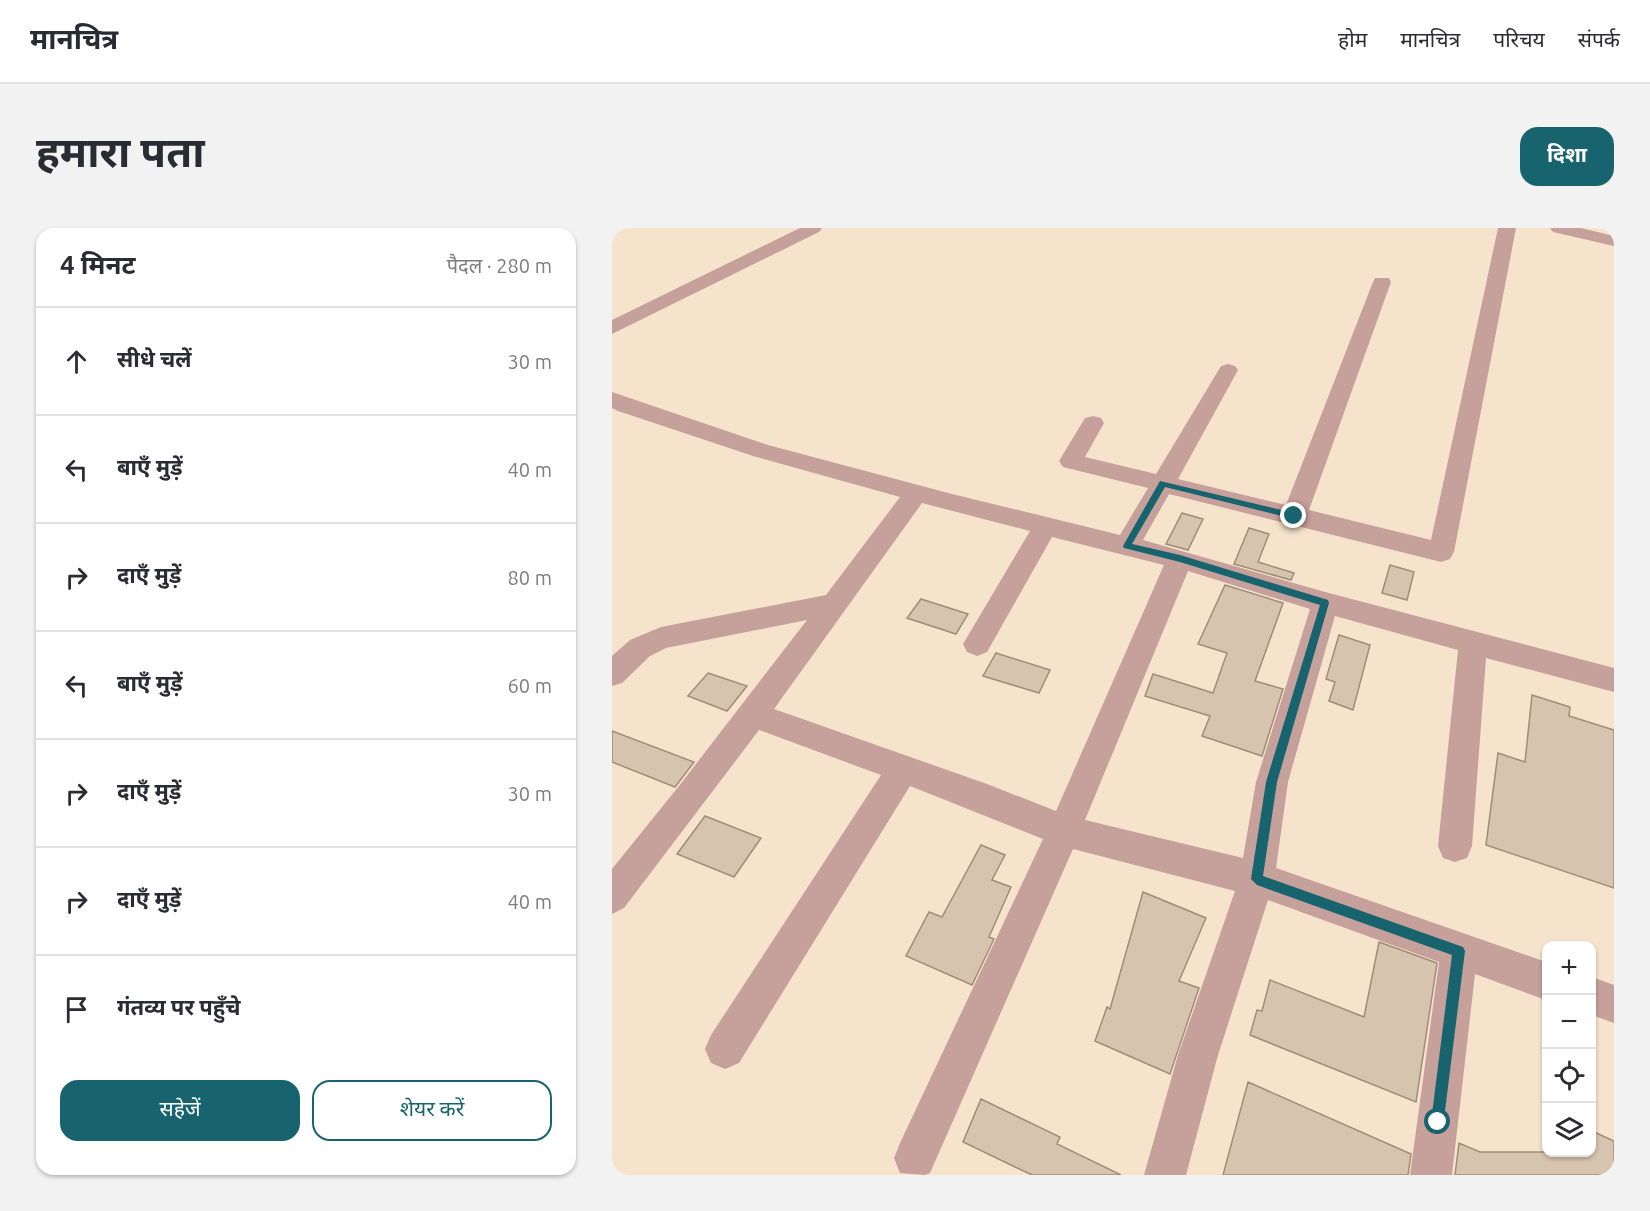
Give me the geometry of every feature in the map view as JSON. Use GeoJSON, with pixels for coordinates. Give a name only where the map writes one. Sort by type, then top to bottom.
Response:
{"type":"FeatureCollection","features":[{"type":"Feature","properties":{"kind":"street"},"geometry":{"type":"LineString","coordinates":[[612,327],[813,228]]}},
{"type":"Feature","properties":{"kind":"street"},"geometry":{"type":"LineString","coordinates":[[1093,423],[1071,460],[1441,552],[1507,228]]}},
{"type":"Feature","properties":{"kind":"street"},"geometry":{"type":"LineString","coordinates":[[1559,228],[1614,241]]}},
{"type":"Feature","properties":{"kind":"street"},"geometry":{"type":"LineString","coordinates":[[1294,516],[1382,282]]}},
{"type":"Feature","properties":{"kind":"street"},"geometry":{"type":"LineString","coordinates":[[1127,546],[1228,370]]}},
{"type":"Feature","properties":{"kind":"street"},"geometry":{"type":"LineString","coordinates":[[612,399],[626,406],[761,451],[1046,526],[1180,558],[1325,603],[1614,680]]}},
{"type":"Feature","properties":{"kind":"street"},"geometry":{"type":"LineString","coordinates":[[612,896],[754,715],[833,604],[917,493]]}},
{"type":"Feature","properties":{"kind":"street"},"geometry":{"type":"LineString","coordinates":[[977,644],[1046,526]]}},
{"type":"Feature","properties":{"kind":"street"},"geometry":{"type":"LineString","coordinates":[[915,1158],[1064,831],[1180,558]]}},
{"type":"Feature","properties":{"kind":"street"},"geometry":{"type":"LineString","coordinates":[[1165,1175],[1198,1055],[1257,879],[1272,782],[1325,603]]}},
{"type":"Feature","properties":{"kind":"street"},"geometry":{"type":"LineString","coordinates":[[612,674],[640,648],[661,638],[833,604]]}},
{"type":"Feature","properties":{"kind":"street"},"geometry":{"type":"LineString","coordinates":[[1455,846],[1473,642]]}},
{"type":"Feature","properties":{"kind":"street"},"geometry":{"type":"LineString","coordinates":[[754,715],[903,768],[1064,831],[1257,879],[1542,980]]}},
{"type":"Feature","properties":{"kind":"street"},"geometry":{"type":"LineString","coordinates":[[725,1049],[903,768]]}},
{"type":"Feature","properties":{"kind":"street"},"geometry":{"type":"LineString","coordinates":[[1431,1175],[1459,951]]}},
{"type":"Feature","properties":{"kind":"street"},"geometry":{"type":"LineString","coordinates":[[1596,997],[1614,1004]]}},
{"type":"Feature","properties":{"kind":"building"},"geometry":{"type":"Polygon","coordinates":[[[1182,513],[1203,519],[1188,550],[1166,544],[1182,513]]]}},
{"type":"Feature","properties":{"kind":"building"},"geometry":{"type":"Polygon","coordinates":[[[1249,528],[1269,534],[1258,562],[1294,573],[1291,580],[1234,564],[1249,528]]]}},
{"type":"Feature","properties":{"kind":"building"},"geometry":{"type":"Polygon","coordinates":[[[1390,565],[1414,572],[1407,600],[1382,593],[1390,565]]]}},
{"type":"Feature","properties":{"kind":"building"},"geometry":{"type":"Polygon","coordinates":[[[1225,585],[1283,603],[1255,681],[1283,689],[1262,756],[1202,736],[1210,716],[1145,696],[1153,674],[1213,693],[1227,653],[1198,644],[1225,585]]]}},
{"type":"Feature","properties":{"kind":"building"},"geometry":{"type":"Polygon","coordinates":[[[921,599],[968,614],[956,634],[907,618],[921,599]]]}},
{"type":"Feature","properties":{"kind":"building"},"geometry":{"type":"Polygon","coordinates":[[[1339,635],[1370,645],[1353,710],[1329,701],[1335,682],[1326,679],[1339,635]]]}},
{"type":"Feature","properties":{"kind":"building"},"geometry":{"type":"Polygon","coordinates":[[[996,653],[1050,670],[1039,693],[983,676],[996,653]]]}},
{"type":"Feature","properties":{"kind":"building"},"geometry":{"type":"Polygon","coordinates":[[[708,673],[747,686],[727,711],[688,696],[708,673]]]}},
{"type":"Feature","properties":{"kind":"building"},"geometry":{"type":"Polygon","coordinates":[[[1532,695],[1570,707],[1569,716],[1614,730],[1614,888],[1486,845],[1498,753],[1525,762],[1532,695]]]}},
{"type":"Feature","properties":{"kind":"building"},"geometry":{"type":"Polygon","coordinates":[[[612,731],[694,762],[675,787],[612,762],[612,731]]]}},
{"type":"Feature","properties":{"kind":"building"},"geometry":{"type":"Polygon","coordinates":[[[705,816],[761,838],[734,877],[677,854],[705,816]]]}},
{"type":"Feature","properties":{"kind":"building"},"geometry":{"type":"Polygon","coordinates":[[[981,845],[1005,855],[992,880],[1011,887],[989,937],[994,939],[972,985],[906,956],[929,912],[942,917],[981,845]]]}},
{"type":"Feature","properties":{"kind":"building"},"geometry":{"type":"Polygon","coordinates":[[[1143,892],[1206,918],[1179,981],[1199,988],[1170,1074],[1095,1041],[1107,1007],[1110,1009],[1143,892]]]}},
{"type":"Feature","properties":{"kind":"building"},"geometry":{"type":"Polygon","coordinates":[[[1379,942],[1437,963],[1416,1102],[1250,1035],[1257,1010],[1262,1011],[1270,980],[1364,1017],[1379,942]]]}},
{"type":"Feature","properties":{"kind":"building"},"geometry":{"type":"Polygon","coordinates":[[[1248,1082],[1411,1154],[1408,1175],[1223,1175],[1248,1082]]]}},
{"type":"Feature","properties":{"kind":"building"},"geometry":{"type":"Polygon","coordinates":[[[981,1099],[1060,1137],[1057,1144],[1121,1175],[1032,1175],[963,1142],[981,1099]]]}},
{"type":"Feature","properties":{"kind":"building"},"geometry":{"type":"Polygon","coordinates":[[[1596,1133],[1614,1141],[1614,1175],[1455,1175],[1459,1143],[1480,1152],[1542,1152],[1542,1157],[1596,1157],[1596,1133]]]}},
{"type":"Feature","properties":{"kind":"route"},"geometry":{"type":"LineString","coordinates":[[1294,516],[1163,483],[1127,546],[1180,558],[1325,603],[1272,782],[1257,879],[1459,951],[1438,1122]]}}]}
